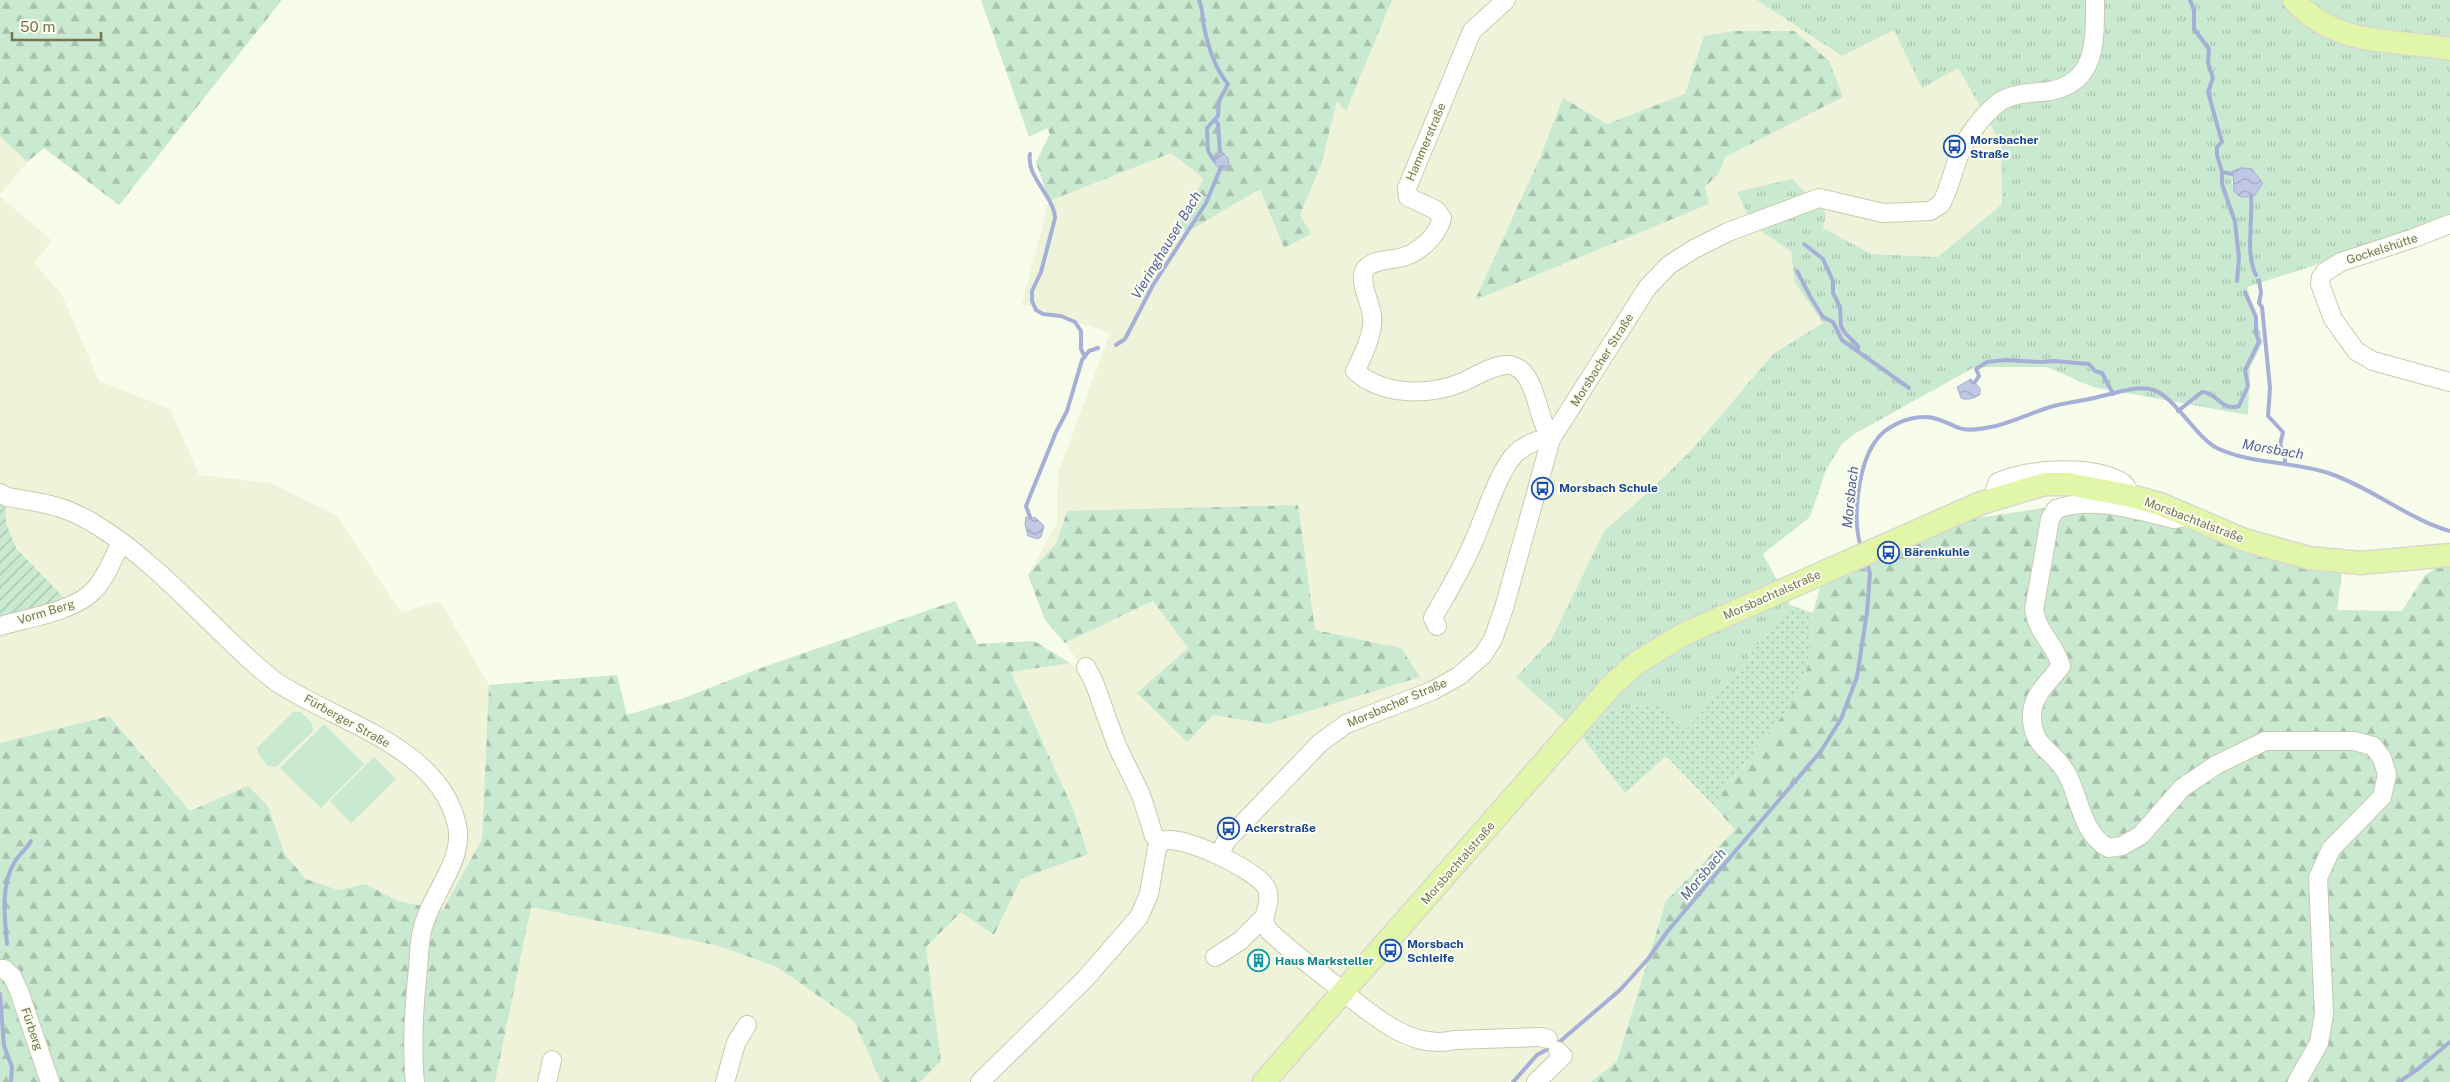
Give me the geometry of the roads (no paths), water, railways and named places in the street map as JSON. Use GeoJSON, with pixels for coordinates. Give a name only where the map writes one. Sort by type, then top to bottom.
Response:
{"type":"FeatureCollection","features":[{"type":"Feature","properties":{"kind":"main road"},"geometry":{"type":"LineString","coordinates":[[2294,0],[2311,18],[2343,33],[2379,40],[2450,49]]}},
{"type":"Feature","properties":{"kind":"main road","name":"Morsbachtalstraße"},"geometry":{"type":"LineString","coordinates":[[1264,1082],[1625,672],[1658,648],[1684,634],[1997,498],[2045,484],[2058,483],[2089,487],[2160,504],[2244,540],[2309,558],[2361,563],[2450,555]]}},
{"type":"Feature","properties":{"kind":"street","name":"Hammerstraße"},"geometry":{"type":"LineString","coordinates":[[1506,0],[1472,32],[1406,188],[1408,197],[1436,210],[1442,218],[1439,229],[1429,241],[1409,254],[1374,263],[1366,269],[1363,278],[1373,318],[1355,370],[1364,379],[1378,386],[1414,392],[1455,385],[1501,366],[1515,366],[1523,372],[1529,384],[1545,430],[1551,438]]}},
{"type":"Feature","properties":{"kind":"street","name":"Morsbacher Straße"},"geometry":{"type":"LineString","coordinates":[[1220,854],[1226,841],[1320,743],[1346,724],[1432,691],[1459,676],[1483,655],[1493,639],[1504,608],[1551,438],[1647,288],[1669,265],[1694,249],[1728,232],[1819,198],[1883,212],[1930,211],[1941,204],[1961,150],[1989,112],[2008,98],[2064,87],[2074,82],[2086,67],[2094,46],[2095,0]]}},
{"type":"Feature","properties":{"kind":"street","name":"Gockelshütte"},"geometry":{"type":"LineString","coordinates":[[2450,224],[2341,262],[2325,272],[2321,277],[2320,284],[2333,319],[2356,351],[2373,361],[2450,382]]}},
{"type":"Feature","properties":{"kind":"street"},"geometry":{"type":"LineString","coordinates":[[1438,626],[1434,618],[1465,560],[1505,468],[1516,453],[1543,438],[1551,438]]}},
{"type":"Feature","properties":{"kind":"street","name":"Fürberger Straße"},"geometry":{"type":"LineString","coordinates":[[0,493],[7,496],[47,502],[72,511],[122,543],[152,568],[266,674],[406,754],[429,772],[445,793],[457,826],[457,844],[449,870],[422,931],[413,1034],[415,1082]]}},
{"type":"Feature","properties":{"kind":"street"},"geometry":{"type":"LineString","coordinates":[[2191,517],[2174,519],[2093,504],[2072,503],[2056,509],[2050,519],[2034,610],[2042,634],[2056,650],[2061,666],[2036,696],[2032,714],[2034,736],[2067,774],[2085,824],[2097,841],[2108,848],[2122,846],[2141,836],[2182,788],[2216,765],[2265,741],[2354,741],[2373,746],[2382,758],[2387,774],[2382,797],[2331,849],[2318,878],[2324,1014],[2319,1043],[2297,1082]]}},
{"type":"Feature","properties":{"kind":"street","name":"Vorm Berg"},"geometry":{"type":"LineString","coordinates":[[0,626],[66,607],[87,598],[96,588],[122,543]]}},
{"type":"Feature","properties":{"kind":"street"},"geometry":{"type":"LineString","coordinates":[[1086,667],[1094,682],[1117,746],[1141,794],[1154,836],[1161,842]]}},
{"type":"Feature","properties":{"kind":"street"},"geometry":{"type":"LineString","coordinates":[[980,1082],[1085,980],[1139,917],[1149,894],[1157,848],[1161,842],[1170,838],[1220,854],[1262,882],[1267,888],[1269,900],[1264,923],[1269,931],[1295,954],[1378,1019],[1427,1042],[1442,1043],[1454,1040],[1541,1038],[1556,1049],[1536,1082]]}},
{"type":"Feature","properties":{"kind":"street"},"geometry":{"type":"LineString","coordinates":[[1215,957],[1240,941],[1265,916]]}},
{"type":"Feature","properties":{"kind":"street","name":"Fürberg"},"geometry":{"type":"LineString","coordinates":[[6,972],[50,1082]]}},
{"type":"Feature","properties":{"kind":"street"},"geometry":{"type":"LineString","coordinates":[[724,1082],[736,1043],[747,1025]]}},
{"type":"Feature","properties":{"kind":"street"},"geometry":{"type":"LineString","coordinates":[[547,1082],[552,1060]]}},
{"type":"Feature","properties":{"kind":"water"},"geometry":{"type":"Polygon","coordinates":[[[1220,149],[1228,158],[1229,167],[1225,170],[1221,170],[1214,163],[1220,149]]]}},
{"type":"Feature","properties":{"kind":"water"},"geometry":{"type":"Polygon","coordinates":[[[2243,168],[2252,169],[2263,183],[2254,196],[2241,197],[2234,192],[2233,171],[2243,168]]]}},
{"type":"Feature","properties":{"kind":"water"},"geometry":{"type":"Polygon","coordinates":[[[1971,379],[1980,388],[1980,394],[1971,399],[1961,398],[1957,387],[1971,379]]]}},
{"type":"Feature","properties":{"kind":"water"},"geometry":{"type":"Polygon","coordinates":[[[1026,517],[1036,518],[1044,526],[1041,537],[1038,539],[1028,536],[1025,524],[1026,517]]]}},
{"type":"Feature","properties":{"kind":"waterway","name":"Vieringhauser Bach"},"geometry":{"type":"LineString","coordinates":[[1199,0],[1210,49],[1219,71],[1228,84],[1219,101],[1218,116],[1207,128],[1208,151],[1214,160]]}},
{"type":"Feature","properties":{"kind":"waterway"},"geometry":{"type":"LineString","coordinates":[[2190,0],[2194,10],[2194,29],[2209,49],[2208,63],[2213,78],[2208,92],[2222,142],[2217,147],[2217,155],[2222,172],[2222,184],[2235,222],[2239,258],[2237,281]]}},
{"type":"Feature","properties":{"kind":"waterway","name":"Vieringhauser Bach"},"geometry":{"type":"LineString","coordinates":[[1215,120],[1218,124],[1220,152]]}},
{"type":"Feature","properties":{"kind":"waterway"},"geometry":{"type":"LineString","coordinates":[[1030,154],[1032,171],[1050,202],[1055,218],[1041,272],[1032,291],[1032,301],[1036,310],[1043,314],[1061,316],[1075,322],[1081,331],[1081,349],[1085,357]]}},
{"type":"Feature","properties":{"kind":"waterway","name":"Vieringhauser Bach"},"geometry":{"type":"LineString","coordinates":[[1116,345],[1125,339],[1153,285],[1206,203],[1221,167]]}},
{"type":"Feature","properties":{"kind":"waterway"},"geometry":{"type":"LineString","coordinates":[[2222,172],[2232,174]]}},
{"type":"Feature","properties":{"kind":"waterway"},"geometry":{"type":"LineString","coordinates":[[2251,197],[2250,247],[2256,275]]}},
{"type":"Feature","properties":{"kind":"waterway"},"geometry":{"type":"LineString","coordinates":[[1804,244],[1823,259],[1833,281],[1833,293],[1840,307],[1841,326],[1858,346],[1858,351]]}},
{"type":"Feature","properties":{"kind":"waterway"},"geometry":{"type":"LineString","coordinates":[[1797,271],[1823,317],[1833,322],[1842,340],[1909,388]]}},
{"type":"Feature","properties":{"kind":"waterway"},"geometry":{"type":"LineString","coordinates":[[2259,280],[2261,293],[2259,303],[2262,307],[2270,388],[2268,416],[2283,432],[2280,445],[2285,453],[2285,463]]}},
{"type":"Feature","properties":{"kind":"waterway"},"geometry":{"type":"LineString","coordinates":[[2178,411],[2202,392],[2212,395],[2228,406],[2239,406],[2248,386],[2245,370],[2259,342],[2256,333],[2256,317],[2245,292]]}},
{"type":"Feature","properties":{"kind":"waterway","name":"Vieringhauser Bach"},"geometry":{"type":"LineString","coordinates":[[1030,517],[1026,506],[1056,432],[1067,411],[1082,360],[1089,351],[1098,348]]}},
{"type":"Feature","properties":{"kind":"waterway"},"geometry":{"type":"LineString","coordinates":[[1975,382],[1979,376],[1976,369],[1987,362],[2006,360],[2089,364],[2095,371],[2102,373],[2113,394]]}},
{"type":"Feature","properties":{"kind":"waterway","name":"Morsbach"},"geometry":{"type":"LineString","coordinates":[[1861,547],[1858,536],[1857,508],[1864,465],[1875,442],[1890,427],[1917,417],[1928,417],[1963,429],[1983,429],[2056,405],[2138,388],[2159,392],[2167,398],[2200,435],[2217,448],[2245,457],[2331,474],[2361,487],[2420,519],[2450,531]]}},
{"type":"Feature","properties":{"kind":"waterway","name":"Morsbach"},"geometry":{"type":"LineString","coordinates":[[1513,1082],[1537,1055],[1557,1044],[1620,990],[1821,751],[1841,719],[1857,677],[1867,612],[1870,573],[1866,561]]}},
{"type":"Feature","properties":{"kind":"waterway"},"geometry":{"type":"LineString","coordinates":[[7,944],[4,903],[7,883],[16,860],[31,841]]}},
{"type":"Feature","properties":{"kind":"waterway"},"geometry":{"type":"LineString","coordinates":[[0,994],[4,1046],[12,1067],[11,1082]]}},
{"type":"Feature","properties":{"kind":"waterway"},"geometry":{"type":"LineString","coordinates":[[2399,1082],[2450,1042]]}},
{"type":"Feature","properties":{"kind":"place","name":"Morsbacher Straße"},"geometry":{"type":"Point","coordinates":[1954,147]}},
{"type":"Feature","properties":{"kind":"place","name":"Morsbach Schule"},"geometry":{"type":"Point","coordinates":[1543,488]}},
{"type":"Feature","properties":{"kind":"place","name":"Bärenkuhle"},"geometry":{"type":"Point","coordinates":[1888,552]}},
{"type":"Feature","properties":{"kind":"place","name":"Ackerstraße"},"geometry":{"type":"Point","coordinates":[1229,828]}},
{"type":"Feature","properties":{"kind":"place","name":"Morsbach Schleife"},"geometry":{"type":"Point","coordinates":[1391,951]}},
{"type":"Feature","properties":{"kind":"place","name":"Haus Marksteller"},"geometry":{"type":"Point","coordinates":[1259,961]}}]}
